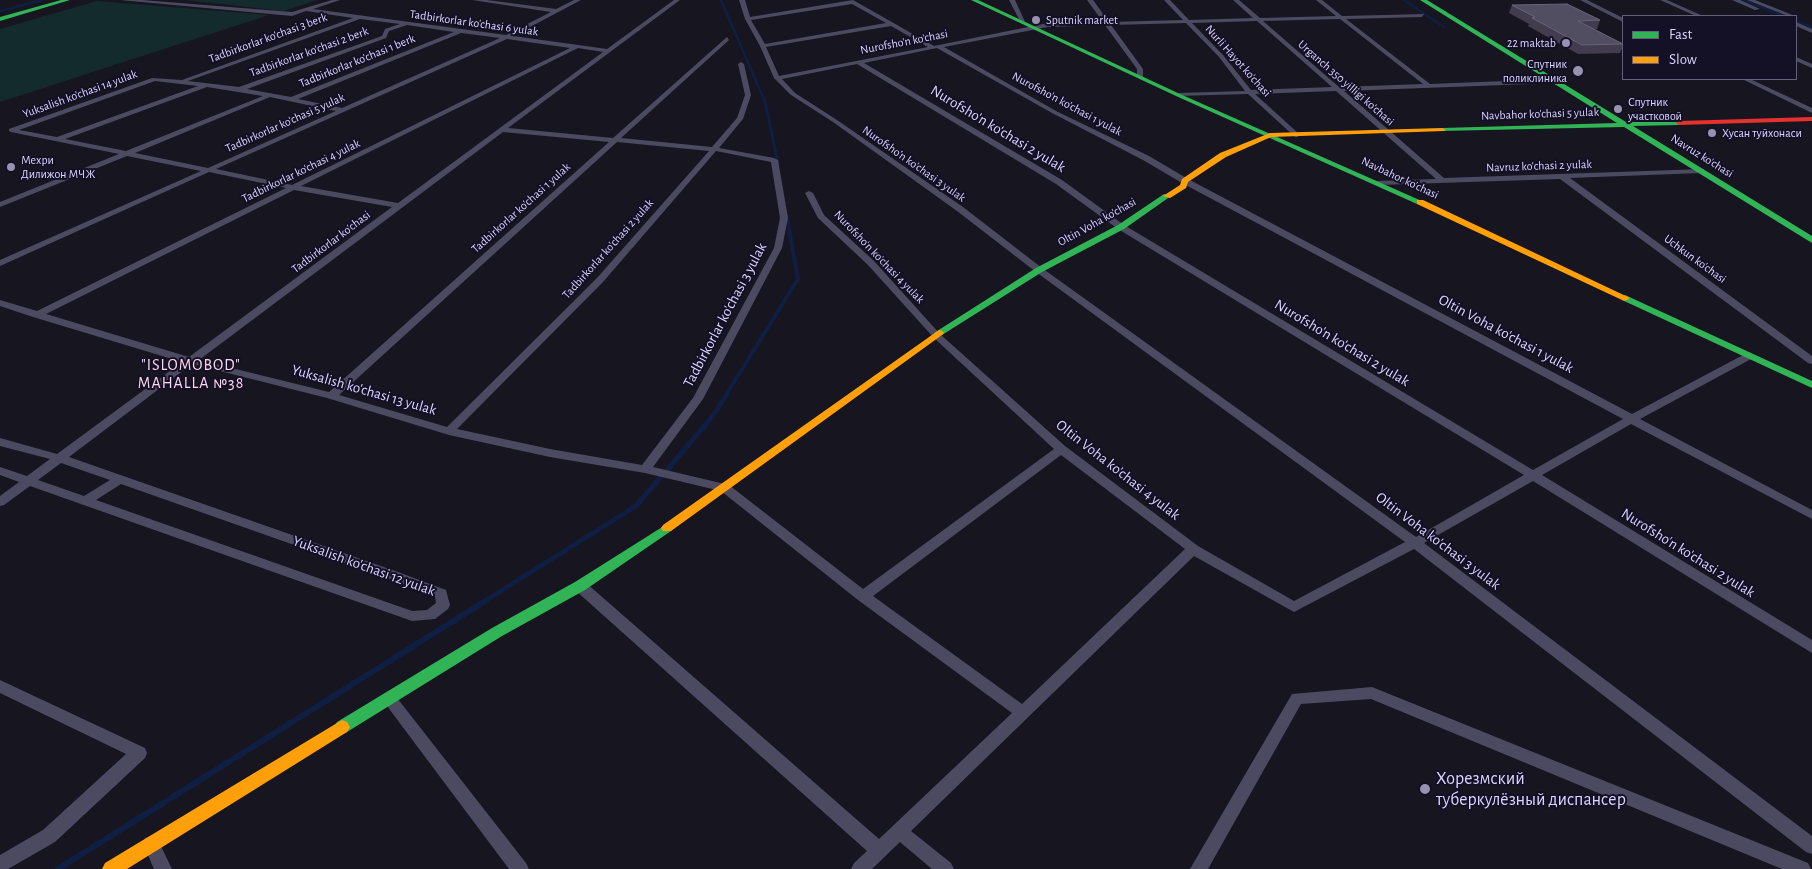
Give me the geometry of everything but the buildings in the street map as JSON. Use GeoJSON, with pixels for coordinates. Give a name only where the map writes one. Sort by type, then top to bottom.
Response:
{"type":"FeatureCollection","features":[{"type":"Feature","properties":{"kind":"street"},"geometry":{"type":"LineString","coordinates":[[0,19],[67,0]]}},
{"type":"Feature","properties":{"kind":"street"},"geometry":{"type":"LineString","coordinates":[[123,0],[292,14],[338,0]]}},
{"type":"Feature","properties":{"kind":"street"},"geometry":{"type":"LineString","coordinates":[[476,0],[558,11]]}},
{"type":"Feature","properties":{"kind":"street","name":"Tadbirkorlar ko'chasi 5 yulak"},"geometry":{"type":"LineString","coordinates":[[0,263],[506,37],[578,0]]}},
{"type":"Feature","properties":{"kind":"street","name":"Tadbirkorlar ko'chasi"},"geometry":{"type":"LineString","coordinates":[[0,502],[677,0]]}},
{"type":"Feature","properties":{"kind":"street"},"geometry":{"type":"LineString","coordinates":[[742,0],[748,19],[763,46],[777,78]]}},
{"type":"Feature","properties":{"kind":"street","name":"Navbahor ko'chasi"},"geometry":{"type":"LineString","coordinates":[[974,0],[1178,95],[1379,183],[1812,385]]}},
{"type":"Feature","properties":{"kind":"street"},"geometry":{"type":"LineString","coordinates":[[1012,0],[1024,22]]}},
{"type":"Feature","properties":{"kind":"street"},"geometry":{"type":"LineString","coordinates":[[1090,0],[1140,69],[1140,77]]}},
{"type":"Feature","properties":{"kind":"street","name":"Nurli Hayot ko'chasi"},"geometry":{"type":"LineString","coordinates":[[1166,0],[1221,56],[1249,92],[1295,135]]}},
{"type":"Feature","properties":{"kind":"street","name":"Urganch 350 yilligi ko'chasi"},"geometry":{"type":"LineString","coordinates":[[1236,0],[1335,89],[1443,181]]}},
{"type":"Feature","properties":{"kind":"street"},"geometry":{"type":"LineString","coordinates":[[1319,0],[1429,86]]}},
{"type":"Feature","properties":{"kind":"street","name":"Navruz ko'chasi"},"geometry":{"type":"LineString","coordinates":[[1423,0],[1812,240]]}},
{"type":"Feature","properties":{"kind":"street"},"geometry":{"type":"LineString","coordinates":[[1583,0],[1622,20]]}},
{"type":"Feature","properties":{"kind":"street"},"geometry":{"type":"LineString","coordinates":[[1663,0],[1698,15]]}},
{"type":"Feature","properties":{"kind":"street"},"geometry":{"type":"LineString","coordinates":[[1735,0],[1773,15]]}},
{"type":"Feature","properties":{"kind":"street"},"geometry":{"type":"LineString","coordinates":[[1750,0],[1789,15]]}},
{"type":"Feature","properties":{"kind":"street"},"geometry":{"type":"LineString","coordinates":[[748,19],[851,1]]}},
{"type":"Feature","properties":{"kind":"street","name":"Nurofsho'n ko'chasi 1 yulak"},"geometry":{"type":"LineString","coordinates":[[851,1],[1054,112],[1146,158],[1185,181]]}},
{"type":"Feature","properties":{"kind":"street","name":"Tadbirkorlar ko'chasi 6 yulak"},"geometry":{"type":"LineString","coordinates":[[308,10],[609,52]]}},
{"type":"Feature","properties":{"kind":"street","name":"Nurofsho'n ko'chasi"},"geometry":{"type":"LineString","coordinates":[[777,78],[1036,28],[1108,23],[1422,15]]}},
{"type":"Feature","properties":{"kind":"street","name":"Tadbirkorlar ko'chasi 3 berk"},"geometry":{"type":"LineString","coordinates":[[183,81],[361,17]]}},
{"type":"Feature","properties":{"kind":"street"},"geometry":{"type":"LineString","coordinates":[[1797,18],[1812,24]]}},
{"type":"Feature","properties":{"kind":"street","name":"Tadbirkorlar ko'chasi 2 berk"},"geometry":{"type":"LineString","coordinates":[[240,89],[384,37],[387,30],[410,24]]}},
{"type":"Feature","properties":{"kind":"street"},"geometry":{"type":"LineString","coordinates":[[763,46],[891,24]]}},
{"type":"Feature","properties":{"kind":"street"},"geometry":{"type":"LineString","coordinates":[[1797,24],[1812,30]]}},
{"type":"Feature","properties":{"kind":"street","name":"Tadbirkorlar ko'chasi 1 berk"},"geometry":{"type":"LineString","coordinates":[[290,100],[461,31]]}},
{"type":"Feature","properties":{"kind":"street","name":"Tadbirkorlar ko'chasi 1 yulak"},"geometry":{"type":"LineString","coordinates":[[331,396],[727,39]]}},
{"type":"Feature","properties":{"kind":"street","name":"Tadbirkorlar ko'chasi 4 yulak"},"geometry":{"type":"LineString","coordinates":[[36,315],[576,47]]}},
{"type":"Feature","properties":{"kind":"street"},"geometry":{"type":"LineString","coordinates":[[1797,59],[1812,66]]}},
{"type":"Feature","properties":{"kind":"street","name":"Nurofsho'n ko'chasi 2 yulak"},"geometry":{"type":"LineString","coordinates":[[858,62],[1059,182],[1121,227],[1534,476],[1812,647]]}},
{"type":"Feature","properties":{"kind":"street","name":"Tadbirkorlar ko'chasi 2 yulak"},"geometry":{"type":"LineString","coordinates":[[449,431],[600,280],[740,119],[748,95],[741,64]]}},
{"type":"Feature","properties":{"kind":"street","name":"Nurofsho'n ko'chasi 3 yulak"},"geometry":{"type":"LineString","coordinates":[[777,78],[793,94],[835,121],[960,209],[1039,270]]}},
{"type":"Feature","properties":{"kind":"street","name":"Yuksalish ko'chasi 14 yulak"},"geometry":{"type":"LineString","coordinates":[[183,81],[154,79],[11,130],[208,169],[292,188],[400,206]]}},
{"type":"Feature","properties":{"kind":"street"},"geometry":{"type":"LineString","coordinates":[[1747,80],[1812,111]]}},
{"type":"Feature","properties":{"kind":"street"},"geometry":{"type":"LineString","coordinates":[[183,81],[240,89],[342,110]]}},
{"type":"Feature","properties":{"kind":"street"},"geometry":{"type":"LineString","coordinates":[[1178,95],[1530,82]]}},
{"type":"Feature","properties":{"kind":"street"},"geometry":{"type":"LineString","coordinates":[[58,140],[208,84]]}},
{"type":"Feature","properties":{"kind":"street"},"geometry":{"type":"LineString","coordinates":[[0,205],[268,96]]}},
{"type":"Feature","properties":{"kind":"street","name":"Navbahor ko'chasi 5 yulak"},"geometry":{"type":"LineString","coordinates":[[1270,136],[1812,119]]}},
{"type":"Feature","properties":{"kind":"street"},"geometry":{"type":"LineString","coordinates":[[503,130],[715,149]]}},
{"type":"Feature","properties":{"kind":"street","name":"Oltin Voha ko'chasi"},"geometry":{"type":"LineString","coordinates":[[111,869],[497,632],[580,586],[725,488],[924,343],[1039,270],[1121,227],[1183,186],[1185,181],[1223,155],[1270,136]]}},
{"type":"Feature","properties":{"kind":"street","name":"Tadbirkorlar ko'chasi 3 yulak"},"geometry":{"type":"LineString","coordinates":[[645,469],[698,400],[778,248],[784,218],[774,160],[715,149]]}},
{"type":"Feature","properties":{"kind":"street","name":"Navruz ko'chasi 2 yulak"},"geometry":{"type":"LineString","coordinates":[[1379,183],[1701,171]]}},
{"type":"Feature","properties":{"kind":"street","name":"Uchkun ko'chasi"},"geometry":{"type":"LineString","coordinates":[[1563,177],[1812,361]]}},
{"type":"Feature","properties":{"kind":"street","name":"Oltin Voha ko'chasi 1 yulak"},"geometry":{"type":"LineString","coordinates":[[1185,181],[1634,418],[1812,515]]}},
{"type":"Feature","properties":{"kind":"street","name":"Nurofsho'n ko'chasi 4 yulak"},"geometry":{"type":"LineString","coordinates":[[809,193],[821,216],[871,263],[937,336]]}},
{"type":"Feature","properties":{"kind":"street","name":"Oltin Voha ko'chasi 3 yulak"},"geometry":{"type":"LineString","coordinates":[[1039,270],[1415,543],[1812,846]]}},
{"type":"Feature","properties":{"kind":"street","name":"Yuksalish ko'chasi 13 yulak"},"geometry":{"type":"LineString","coordinates":[[0,303],[191,362],[331,396],[449,431],[550,454],[645,469],[725,488]]}},
{"type":"Feature","properties":{"kind":"street","name":"Oltin Voha ko'chasi 4 yulak"},"geometry":{"type":"LineString","coordinates":[[937,336],[1061,449],[1193,549],[1294,607],[1415,543]]}},
{"type":"Feature","properties":{"kind":"street"},"geometry":{"type":"LineString","coordinates":[[1415,543],[1634,418],[1749,356]]}},
{"type":"Feature","properties":{"kind":"street","name":"Yuksalish ko'chasi 12 yulak"},"geometry":{"type":"LineString","coordinates":[[0,442],[60,458],[393,575],[441,594],[443,605],[430,615],[412,616],[0,471]]}},
{"type":"Feature","properties":{"kind":"street"},"geometry":{"type":"LineString","coordinates":[[863,596],[1061,449]]}},
{"type":"Feature","properties":{"kind":"street"},"geometry":{"type":"LineString","coordinates":[[86,502],[120,479]]}},
{"type":"Feature","properties":{"kind":"street"},"geometry":{"type":"LineString","coordinates":[[725,488],[863,596],[1022,712]]}},
{"type":"Feature","properties":{"kind":"street"},"geometry":{"type":"LineString","coordinates":[[860,869],[1193,549]]}},
{"type":"Feature","properties":{"kind":"street"},"geometry":{"type":"LineString","coordinates":[[580,586],[879,850]]}},
{"type":"Feature","properties":{"kind":"street"},"geometry":{"type":"LineString","coordinates":[[0,686],[139,752],[49,836],[0,864]]}},
{"type":"Feature","properties":{"kind":"street"},"geometry":{"type":"LineString","coordinates":[[1199,869],[1297,698],[1372,693],[1802,869]]}},
{"type":"Feature","properties":{"kind":"street"},"geometry":{"type":"LineString","coordinates":[[389,698],[520,869]]}},
{"type":"Feature","properties":{"kind":"street"},"geometry":{"type":"LineString","coordinates":[[899,831],[944,869]]}},
{"type":"Feature","properties":{"kind":"street"},"geometry":{"type":"LineString","coordinates":[[151,844],[163,869]]}},
{"type":"Feature","properties":{"kind":"green space"},"geometry":{"type":"Polygon","coordinates":[[[185,0],[317,0],[284,11],[185,0]]]}},
{"type":"Feature","properties":{"kind":"green space"},"geometry":{"type":"Polygon","coordinates":[[[97,1],[269,15],[0,102],[0,29],[97,1]]]}},
{"type":"Feature","properties":{"kind":"waterway"},"geometry":{"type":"LineString","coordinates":[[0,11],[42,0]]}},
{"type":"Feature","properties":{"kind":"waterway"},"geometry":{"type":"LineString","coordinates":[[721,0],[765,102]]}},
{"type":"Feature","properties":{"kind":"waterway"},"geometry":{"type":"LineString","coordinates":[[1404,0],[1444,27]]}},
{"type":"Feature","properties":{"kind":"waterway"},"geometry":{"type":"LineString","coordinates":[[1743,0],[1781,15]]}},
{"type":"Feature","properties":{"kind":"waterway"},"geometry":{"type":"LineString","coordinates":[[1797,21],[1812,27]]}},
{"type":"Feature","properties":{"kind":"waterway"},"geometry":{"type":"LineString","coordinates":[[765,101],[778,164]]}},
{"type":"Feature","properties":{"kind":"waterway"},"geometry":{"type":"LineString","coordinates":[[787,216],[790,231]]}},
{"type":"Feature","properties":{"kind":"waterway"},"geometry":{"type":"LineString","coordinates":[[726,395],[798,279],[789,230]]}},
{"type":"Feature","properties":{"kind":"waterway"},"geometry":{"type":"LineString","coordinates":[[480,604],[636,506],[713,416],[727,394]]}},
{"type":"Feature","properties":{"kind":"waterway"},"geometry":{"type":"LineString","coordinates":[[58,869],[482,603]]}},
{"type":"Feature","properties":{"kind":"traffic: fast"},"geometry":{"type":"LineString","coordinates":[[0,19],[67,0]]}},
{"type":"Feature","properties":{"kind":"traffic: fast"},"geometry":{"type":"LineString","coordinates":[[974,0],[1178,95],[1420,202]]}},
{"type":"Feature","properties":{"kind":"traffic: fast"},"geometry":{"type":"LineString","coordinates":[[1423,0],[1812,240]]}},
{"type":"Feature","properties":{"kind":"traffic: fast"},"geometry":{"type":"LineString","coordinates":[[1442,130],[1679,123]]}},
{"type":"Feature","properties":{"kind":"traffic: fast"},"geometry":{"type":"LineString","coordinates":[[939,333],[1039,270],[1121,227],[1167,196]]}},
{"type":"Feature","properties":{"kind":"traffic: fast"},"geometry":{"type":"LineString","coordinates":[[1625,298],[1812,385]]}},
{"type":"Feature","properties":{"kind":"traffic: fast"},"geometry":{"type":"LineString","coordinates":[[342,727],[497,632],[580,586],[667,528]]}},
{"type":"Feature","properties":{"kind":"traffic: slow"},"geometry":{"type":"LineString","coordinates":[[1167,196],[1223,155],[1270,135],[1442,130]]}},
{"type":"Feature","properties":{"kind":"traffic: slow"},"geometry":{"type":"LineString","coordinates":[[1420,202],[1625,298]]}},
{"type":"Feature","properties":{"kind":"traffic: slow"},"geometry":{"type":"LineString","coordinates":[[667,528],[939,333]]}},
{"type":"Feature","properties":{"kind":"traffic: slow"},"geometry":{"type":"LineString","coordinates":[[111,869],[342,727]]}},
{"type":"Feature","properties":{"kind":"traffic: jam"},"geometry":{"type":"LineString","coordinates":[[1679,123],[1812,119]]}},
{"type":"Feature","properties":{"kind":"place","name":"Sputnik market"},"geometry":{"type":"Point","coordinates":[1036,20]}},
{"type":"Feature","properties":{"kind":"place","name":"22 maktab"},"geometry":{"type":"Point","coordinates":[1566,43]}},
{"type":"Feature","properties":{"kind":"place","name":"Спутник поликлиника"},"geometry":{"type":"Point","coordinates":[1578,71]}},
{"type":"Feature","properties":{"kind":"place","name":"Спутник участковой"},"geometry":{"type":"Point","coordinates":[1618,109]}},
{"type":"Feature","properties":{"kind":"place","name":"Хусан туйхонаси"},"geometry":{"type":"Point","coordinates":[1712,133]}},
{"type":"Feature","properties":{"kind":"place","name":"Мехри Дилижон МЧЖ"},"geometry":{"type":"Point","coordinates":[11,167]}},
{"type":"Feature","properties":{"kind":"place","name":"Хорезмский туберкулёзный диспансер"},"geometry":{"type":"Point","coordinates":[1425,789]}},
{"type":"Feature","properties":{"kind":"district","name":"\"ISLOMOBOD\" MAHALLA №38"},"geometry":{"type":"Point","coordinates":[191,374]}}]}
